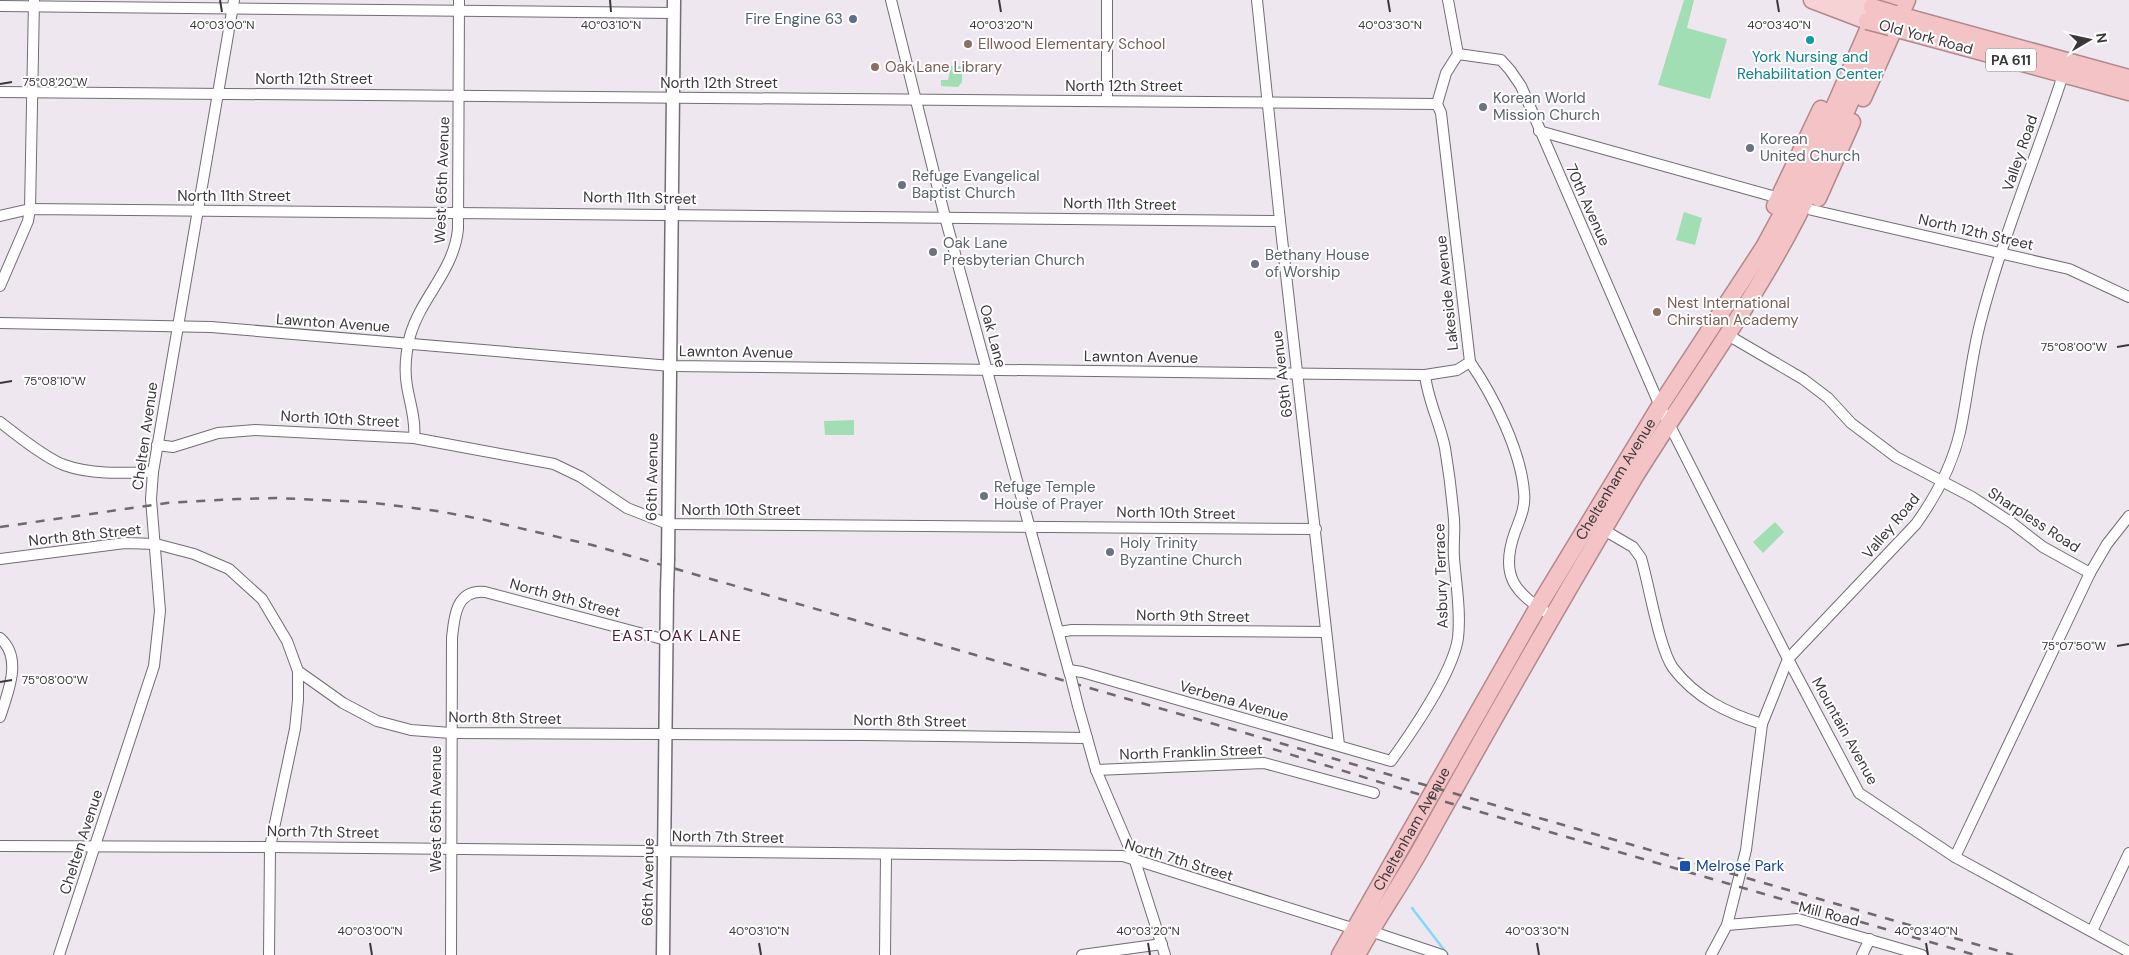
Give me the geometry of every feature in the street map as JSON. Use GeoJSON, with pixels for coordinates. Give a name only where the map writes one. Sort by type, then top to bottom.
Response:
{"type":"FeatureCollection","features":[{"type":"Feature","properties":{"kind":"highway"},"geometry":{"type":"LineString","coordinates":[[1754,293],[1812,210],[1895,17],[1907,0]]}},
{"type":"Feature","properties":{"kind":"highway","name":"Old York Road"},"geometry":{"type":"LineString","coordinates":[[1870,9],[2066,68],[2128,83]]}},
{"type":"Feature","properties":{"kind":"highway"},"geometry":{"type":"LineString","coordinates":[[1727,302],[1870,9]]}},
{"type":"Feature","properties":{"kind":"highway","name":"Cheltenham Avenue"},"geometry":{"type":"LineString","coordinates":[[1340,955],[1362,930],[1545,612],[1660,406],[1764,247],[1811,160],[1870,9]]}},
{"type":"Feature","properties":{"kind":"highway","name":"Cheltenham Avenue"},"geometry":{"type":"LineString","coordinates":[[1545,612],[1604,530],[1669,424],[1754,293],[1812,187],[1895,17]]}},
{"type":"Feature","properties":{"kind":"highway","name":"Cheltenham Avenue"},"geometry":{"type":"LineString","coordinates":[[1357,955],[1362,930]]}},
{"type":"Feature","properties":{"kind":"main road","name":"Old York Road"},"geometry":{"type":"LineString","coordinates":[[1812,0],[1870,9]]}},
{"type":"Feature","properties":{"kind":"main road","name":"Old York Road"},"geometry":{"type":"LineString","coordinates":[[1844,0],[1870,9]]}},
{"type":"Feature","properties":{"kind":"street","name":"Oak Lane"},"geometry":{"type":"LineString","coordinates":[[891,0],[945,217],[1087,738]]}},
{"type":"Feature","properties":{"kind":"street"},"geometry":{"type":"LineString","coordinates":[[1108,0],[1108,101]]}},
{"type":"Feature","properties":{"kind":"street","name":"69th Avenue"},"geometry":{"type":"LineString","coordinates":[[1257,0],[1339,745]]}},
{"type":"Feature","properties":{"kind":"street"},"geometry":{"type":"LineString","coordinates":[[1437,104],[1446,73],[1458,54],[1448,0]]}},
{"type":"Feature","properties":{"kind":"street"},"geometry":{"type":"LineString","coordinates":[[0,286],[28,221],[30,209],[34,3]]}},
{"type":"Feature","properties":{"kind":"street"},"geometry":{"type":"LineString","coordinates":[[0,6],[34,3],[674,6]]}},
{"type":"Feature","properties":{"kind":"street","name":"Chelten Avenue"},"geometry":{"type":"LineString","coordinates":[[59,955],[154,666],[160,611],[151,499],[156,445],[233,4]]}},
{"type":"Feature","properties":{"kind":"street","name":"West 65th Avenue"},"geometry":{"type":"LineString","coordinates":[[414,438],[414,416],[406,374],[409,343],[416,318],[446,270],[457,241],[459,5]]}},
{"type":"Feature","properties":{"kind":"street","name":"66th Avenue"},"geometry":{"type":"LineString","coordinates":[[663,955],[674,6]]}},
{"type":"Feature","properties":{"kind":"street","name":"70th Avenue"},"geometry":{"type":"LineString","coordinates":[[1458,54],[1501,60],[1521,86],[1660,406]]}},
{"type":"Feature","properties":{"kind":"street","name":"Valley Road"},"geometry":{"type":"LineString","coordinates":[[1710,955],[1727,925],[1750,827],[1762,724],[1788,659],[1916,524],[1934,499],[1952,459],[1960,433],[1968,381],[1981,320],[2001,253],[2066,68]]}},
{"type":"Feature","properties":{"kind":"street","name":"North 12th Street"},"geometry":{"type":"LineString","coordinates":[[0,92],[1437,104]]}},
{"type":"Feature","properties":{"kind":"street","name":"Lakeside Avenue"},"geometry":{"type":"LineString","coordinates":[[1437,104],[1442,113],[1470,362],[1482,380],[1500,416],[1520,467],[1525,493],[1523,510],[1510,550],[1510,570],[1521,594],[1545,612]]}},
{"type":"Feature","properties":{"kind":"street"},"geometry":{"type":"LineString","coordinates":[[1539,131],[1779,198]]}},
{"type":"Feature","properties":{"kind":"street","name":"North 11th Street"},"geometry":{"type":"LineString","coordinates":[[0,216],[30,209],[1280,221]]}},
{"type":"Feature","properties":{"kind":"street","name":"North 12th Street"},"geometry":{"type":"LineString","coordinates":[[1812,210],[2069,270],[2129,297]]}},
{"type":"Feature","properties":{"kind":"street","name":"Lawnton Avenue"},"geometry":{"type":"LineString","coordinates":[[0,324],[178,325],[671,366],[1425,375],[1457,370],[1470,362]]}},
{"type":"Feature","properties":{"kind":"street","name":"Sharpless Road"},"geometry":{"type":"LineString","coordinates":[[1726,334],[1803,379],[1828,398],[1851,423],[1896,457],[1942,481],[2012,523],[2042,547],[2090,573]]}},
{"type":"Feature","properties":{"kind":"street","name":"Asbury Terrace"},"geometry":{"type":"LineString","coordinates":[[1391,761],[1411,733],[1439,685],[1454,654],[1458,638],[1459,605],[1454,556],[1454,521],[1444,447],[1426,390],[1425,375]]}},
{"type":"Feature","properties":{"kind":"street","name":"Mountain Avenue"},"geometry":{"type":"LineString","coordinates":[[1660,406],[1788,659],[1860,793],[1955,857],[2129,952]]}},
{"type":"Feature","properties":{"kind":"street"},"geometry":{"type":"LineString","coordinates":[[0,422],[64,465],[86,470],[116,473],[153,472]]}},
{"type":"Feature","properties":{"kind":"street","name":"North 10th Street"},"geometry":{"type":"LineString","coordinates":[[156,445],[173,447],[218,433],[244,430],[414,438],[554,464],[581,477],[627,508],[668,524],[1316,529]]}},
{"type":"Feature","properties":{"kind":"street"},"geometry":{"type":"LineString","coordinates":[[1955,857],[2090,573],[2107,544],[2129,516]]}},
{"type":"Feature","properties":{"kind":"street"},"geometry":{"type":"LineString","coordinates":[[1604,530],[1633,547],[1642,558],[1662,641],[1672,667],[1703,698],[1733,715],[1762,724]]}},
{"type":"Feature","properties":{"kind":"street","name":"North 8th Street"},"geometry":{"type":"LineString","coordinates":[[0,559],[125,543],[156,544],[194,554],[229,569],[262,599],[287,641],[298,671],[343,703],[377,721],[411,730],[451,733],[1087,738]]}},
{"type":"Feature","properties":{"kind":"street","name":"North 9th Street"},"geometry":{"type":"LineString","coordinates":[[459,604],[470,595],[485,592],[666,640]]}},
{"type":"Feature","properties":{"kind":"street","name":"West 65th Avenue"},"geometry":{"type":"LineString","coordinates":[[451,955],[452,638],[455,615],[459,604]]}},
{"type":"Feature","properties":{"kind":"street","name":"North 9th Street"},"geometry":{"type":"LineString","coordinates":[[1059,632],[1081,630],[1326,632]]}},
{"type":"Feature","properties":{"kind":"street"},"geometry":{"type":"LineString","coordinates":[[0,638],[11,656],[12,679],[0,717]]}},
{"type":"Feature","properties":{"kind":"street"},"geometry":{"type":"LineString","coordinates":[[269,955],[270,847],[295,729],[298,671]]}},
{"type":"Feature","properties":{"kind":"street","name":"Verbena Avenue"},"geometry":{"type":"LineString","coordinates":[[1070,674],[1082,672],[1391,761]]}},
{"type":"Feature","properties":{"kind":"street"},"geometry":{"type":"LineString","coordinates":[[1087,738],[1096,770],[1134,861],[1165,955]]}},
{"type":"Feature","properties":{"kind":"street","name":"North Franklin Street"},"geometry":{"type":"LineString","coordinates":[[1096,770],[1264,763],[1374,793]]}},
{"type":"Feature","properties":{"kind":"street","name":"North 7th Street"},"geometry":{"type":"LineString","coordinates":[[0,846],[1123,856],[1134,861],[1442,955]]}},
{"type":"Feature","properties":{"kind":"street"},"geometry":{"type":"LineString","coordinates":[[2092,931],[2129,853]]}},
{"type":"Feature","properties":{"kind":"street"},"geometry":{"type":"LineString","coordinates":[[885,955],[886,855]]}},
{"type":"Feature","properties":{"kind":"street","name":"Mill Road"},"geometry":{"type":"LineString","coordinates":[[1727,925],[1798,918],[1922,955]]}},
{"type":"Feature","properties":{"kind":"street"},"geometry":{"type":"LineString","coordinates":[[1862,955],[1870,939]]}},
{"type":"Feature","properties":{"kind":"street"},"geometry":{"type":"LineString","coordinates":[[1082,955],[1162,944]]}},
{"type":"Feature","properties":{"kind":"green space"},"geometry":{"type":"Polygon","coordinates":[[[1684,0],[1694,0],[1687,28],[1727,39],[1710,99],[1658,85],[1684,0]]]}},
{"type":"Feature","properties":{"kind":"green space"},"geometry":{"type":"Polygon","coordinates":[[[951,66],[962,66],[962,82],[958,87],[941,86],[941,80],[948,80],[951,66]]]}},
{"type":"Feature","properties":{"kind":"green space"},"geometry":{"type":"Polygon","coordinates":[[[1684,212],[1702,218],[1695,245],[1676,240],[1684,212]]]}},
{"type":"Feature","properties":{"kind":"green space"},"geometry":{"type":"Polygon","coordinates":[[[854,420],[854,435],[825,435],[824,421],[854,420]]]}},
{"type":"Feature","properties":{"kind":"green space"},"geometry":{"type":"Polygon","coordinates":[[[1775,522],[1784,532],[1763,553],[1753,542],[1775,522]]]}},
{"type":"Feature","properties":{"kind":"waterway"},"geometry":{"type":"LineString","coordinates":[[1412,908],[1448,955]]}},
{"type":"Feature","properties":{"kind":"railway"},"geometry":{"type":"LineString","coordinates":[[0,527],[167,503],[276,498],[367,502],[481,519],[592,545],[2013,955]]}},
{"type":"Feature","properties":{"kind":"railway"},"geometry":{"type":"LineString","coordinates":[[1273,749],[1418,794],[1975,955]]}},
{"type":"Feature","properties":{"kind":"place","name":"Fire Engine 63"},"geometry":{"type":"Point","coordinates":[853,19]}},
{"type":"Feature","properties":{"kind":"place","name":"York Nursing and Rehabilitation Center"},"geometry":{"type":"Point","coordinates":[1810,40]}},
{"type":"Feature","properties":{"kind":"place","name":"Ellwood Elementary School"},"geometry":{"type":"Point","coordinates":[968,44]}},
{"type":"Feature","properties":{"kind":"place","name":"Oak Lane Library"},"geometry":{"type":"Point","coordinates":[875,67]}},
{"type":"Feature","properties":{"kind":"place","name":"Korean World Mission Church"},"geometry":{"type":"Point","coordinates":[1483,107]}},
{"type":"Feature","properties":{"kind":"place","name":"Korean United Church"},"geometry":{"type":"Point","coordinates":[1750,148]}},
{"type":"Feature","properties":{"kind":"place","name":"Refuge Evangelical Baptist Church"},"geometry":{"type":"Point","coordinates":[902,185]}},
{"type":"Feature","properties":{"kind":"place","name":"Oak Lane Presbyterian Church"},"geometry":{"type":"Point","coordinates":[933,252]}},
{"type":"Feature","properties":{"kind":"place","name":"Bethany House of Worship"},"geometry":{"type":"Point","coordinates":[1255,264]}},
{"type":"Feature","properties":{"kind":"place","name":"Nest International Chirstian Academy"},"geometry":{"type":"Point","coordinates":[1657,312]}},
{"type":"Feature","properties":{"kind":"place","name":"Refuge Temple House of Prayer"},"geometry":{"type":"Point","coordinates":[984,496]}},
{"type":"Feature","properties":{"kind":"place","name":"Holy Trinity Byzantine Church"},"geometry":{"type":"Point","coordinates":[1110,552]}},
{"type":"Feature","properties":{"kind":"place","name":"Melrose Park"},"geometry":{"type":"Point","coordinates":[1685,866]}},
{"type":"Feature","properties":{"kind":"district","name":"EAST OAK LANE"},"geometry":{"type":"Point","coordinates":[677,635]}}]}
